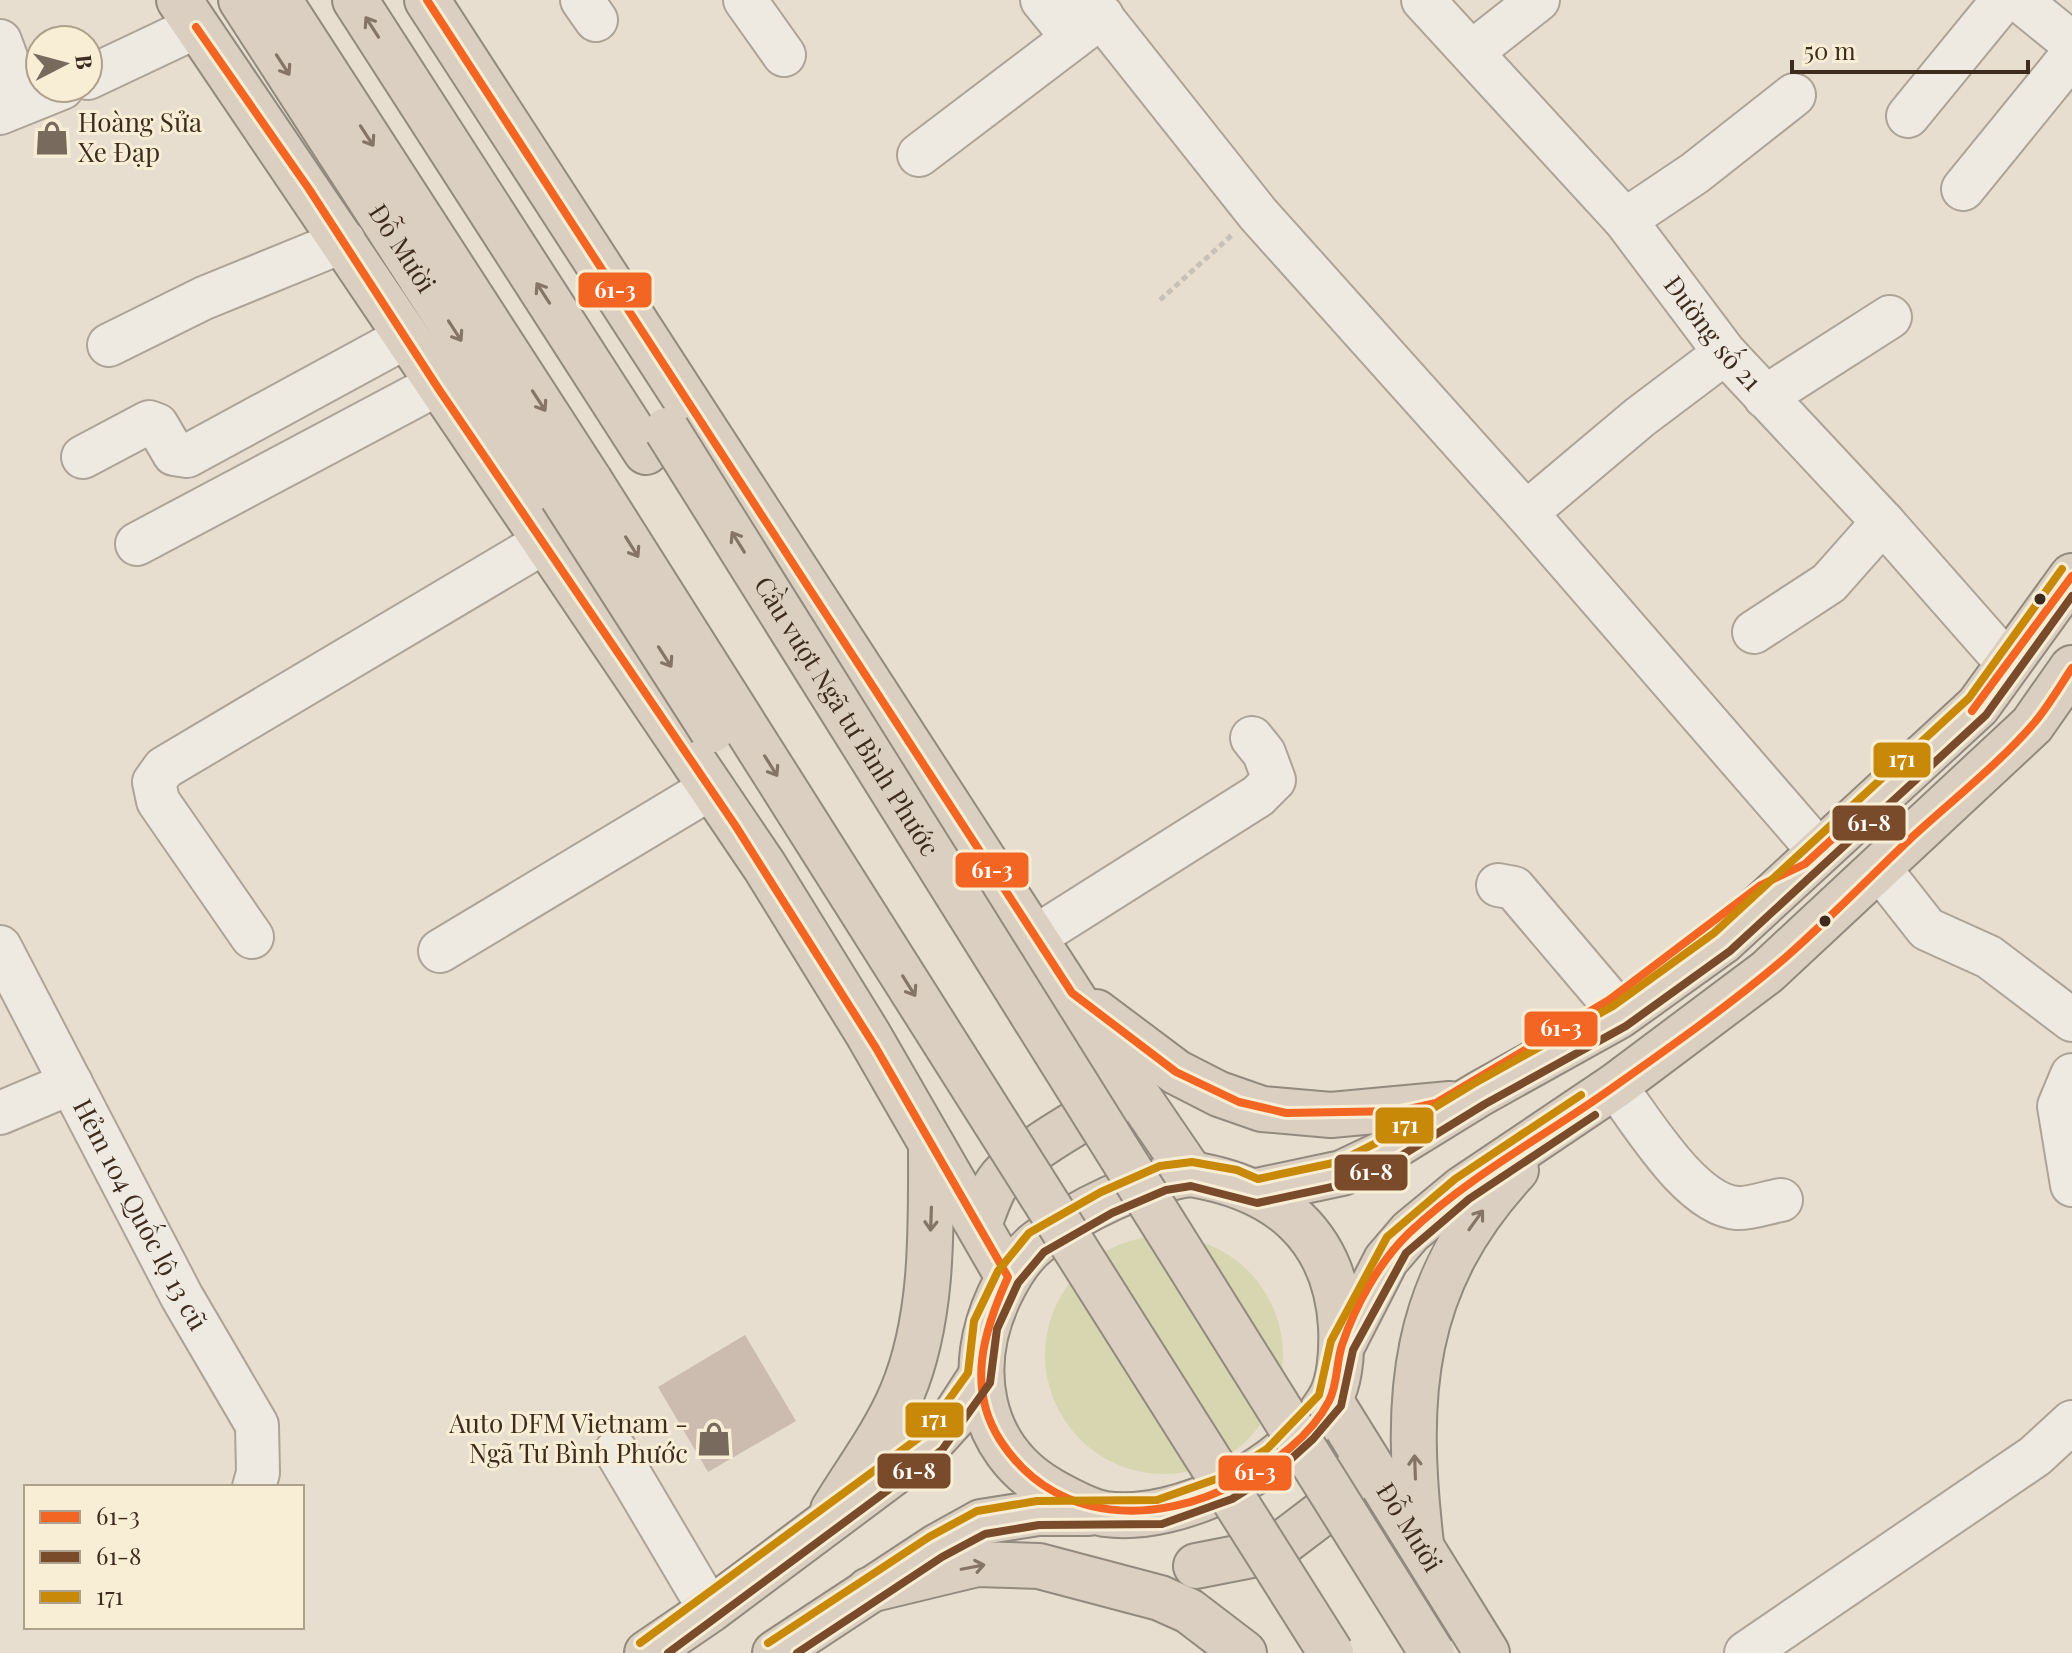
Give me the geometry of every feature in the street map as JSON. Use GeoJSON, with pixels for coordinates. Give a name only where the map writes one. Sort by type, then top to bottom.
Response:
{"type":"FeatureCollection","features":[{"type":"Feature","properties":{"kind":"highway"},"geometry":{"type":"LineString","coordinates":[[187,14],[233,0]]}},
{"type":"Feature","properties":{"kind":"highway","name":"Đỗ Mười"},"geometry":{"type":"LineString","coordinates":[[241,0],[576,488]]}},
{"type":"Feature","properties":{"kind":"highway","name":"Đỗ Mười"},"geometry":{"type":"LineString","coordinates":[[279,0],[576,488]]}},
{"type":"Feature","properties":{"kind":"highway"},"geometry":{"type":"LineString","coordinates":[[355,0],[657,441]]}},
{"type":"Feature","properties":{"kind":"highway"},"geometry":{"type":"LineString","coordinates":[[389,0],[657,441]]}},
{"type":"Feature","properties":{"kind":"highway"},"geometry":{"type":"LineString","coordinates":[[427,0],[1136,1096],[1191,1174]]}},
{"type":"Feature","properties":{"kind":"highway","name":"Đỗ Mười"},"geometry":{"type":"LineString","coordinates":[[187,14],[344,241],[436,385],[546,541],[815,946],[1008,1277]]}},
{"type":"Feature","properties":{"kind":"highway","name":"Cầu vượt Ngã tư Bình Phước"},"geometry":{"type":"LineString","coordinates":[[657,441],[1405,1653]]}},
{"type":"Feature","properties":{"kind":"highway","name":"Cầu vượt Ngã tư Bình Phước"},"geometry":{"type":"LineString","coordinates":[[657,441],[1432,1653]]}},
{"type":"Feature","properties":{"kind":"highway"},"geometry":{"type":"LineString","coordinates":[[576,488],[1301,1653]]}},
{"type":"Feature","properties":{"kind":"highway"},"geometry":{"type":"LineString","coordinates":[[576,488],[1331,1653]]}},
{"type":"Feature","properties":{"kind":"highway"},"geometry":{"type":"LineString","coordinates":[[1072,993],[1176,1072],[1239,1102],[1286,1113],[1440,1113],[1619,1016],[1722,942],[1978,706],[2072,576]]}},
{"type":"Feature","properties":{"kind":"highway"},"geometry":{"type":"LineString","coordinates":[[775,1653],[869,1590],[981,1522],[1038,1513],[1159,1512],[1227,1488],[1274,1459],[1305,1430],[1330,1400],[1342,1346],[1396,1245],[1462,1189],[1615,1086],[1767,972],[2032,725],[2072,668]]}},
{"type":"Feature","properties":{"kind":"highway"},"geometry":{"type":"LineString","coordinates":[[1257,1191],[1342,1173],[1440,1113],[1609,1000],[1761,885],[1812,857]]}},
{"type":"Feature","properties":{"kind":"highway"},"geometry":{"type":"LineString","coordinates":[[979,1225],[998,1180],[1021,1160],[1099,1111],[1136,1096]]}},
{"type":"Feature","properties":{"kind":"highway"},"geometry":{"type":"LineString","coordinates":[[1421,1544],[1415,1492],[1415,1396],[1426,1324],[1435,1294],[1448,1263],[1475,1220],[1513,1173],[1566,1120]]}},
{"type":"Feature","properties":{"kind":"highway"},"geometry":{"type":"LineString","coordinates":[[824,1525],[890,1419],[910,1370],[923,1310],[930,1247],[931,1141]]}},
{"type":"Feature","properties":{"kind":"highway"},"geometry":{"type":"LineString","coordinates":[[1104,1514],[1067,1500],[1033,1480],[1015,1462],[985,1409],[980,1377],[985,1326],[1008,1277],[1036,1243],[1082,1216],[1163,1178],[1191,1174],[1234,1182],[1257,1191],[1305,1228],[1326,1260],[1339,1298],[1342,1346]]}},
{"type":"Feature","properties":{"kind":"highway"},"geometry":{"type":"LineString","coordinates":[[647,1653],[710,1610],[933,1442],[980,1377]]}},
{"type":"Feature","properties":{"kind":"highway","name":"Đỗ Mười"},"geometry":{"type":"LineString","coordinates":[[1330,1400],[1487,1653]]}},
{"type":"Feature","properties":{"kind":"highway"},"geometry":{"type":"LineString","coordinates":[[1196,1566],[1260,1555],[1285,1542],[1341,1495],[1354,1478],[1361,1451]]}},
{"type":"Feature","properties":{"kind":"highway"},"geometry":{"type":"LineString","coordinates":[[1159,1512],[1252,1653]]}},
{"type":"Feature","properties":{"kind":"highway"},"geometry":{"type":"LineString","coordinates":[[869,1590],[977,1564],[1039,1566],[1160,1598],[1209,1624],[1244,1653]]}},
{"type":"Feature","properties":{"kind":"street"},"geometry":{"type":"LineString","coordinates":[[745,0],[784,55]]}},
{"type":"Feature","properties":{"kind":"street"},"geometry":{"type":"LineString","coordinates":[[1042,0],[1088,18],[1258,214],[1526,513],[1812,857]]}},
{"type":"Feature","properties":{"kind":"street","name":"Đường số 21"},"geometry":{"type":"LineString","coordinates":[[1423,0],[1625,220],[1725,353],[1883,522],[2008,664]]}},
{"type":"Feature","properties":{"kind":"street"},"geometry":{"type":"LineString","coordinates":[[1472,52],[1538,0]]}},
{"type":"Feature","properties":{"kind":"street"},"geometry":{"type":"LineString","coordinates":[[1908,116],[2003,0]]}},
{"type":"Feature","properties":{"kind":"street"},"geometry":{"type":"LineString","coordinates":[[2019,0],[2072,43]]}},
{"type":"Feature","properties":{"kind":"street"},"geometry":{"type":"LineString","coordinates":[[104,68],[187,14]]}},
{"type":"Feature","properties":{"kind":"street"},"geometry":{"type":"LineString","coordinates":[[919,155],[1088,18]]}},
{"type":"Feature","properties":{"kind":"street"},"geometry":{"type":"LineString","coordinates":[[0,41],[12,108]]}},
{"type":"Feature","properties":{"kind":"street"},"geometry":{"type":"LineString","coordinates":[[1963,189],[2072,55]]}},
{"type":"Feature","properties":{"kind":"street"},"geometry":{"type":"LineString","coordinates":[[1625,220],[1695,173],[1794,95]]}},
{"type":"Feature","properties":{"kind":"street"},"geometry":{"type":"LineString","coordinates":[[109,345],[204,298],[344,241]]}},
{"type":"Feature","properties":{"kind":"street"},"geometry":{"type":"LineString","coordinates":[[1765,397],[1890,317]]}},
{"type":"Feature","properties":{"kind":"street"},"geometry":{"type":"LineString","coordinates":[[83,457],[149,422],[157,425],[174,454],[187,456],[406,337]]}},
{"type":"Feature","properties":{"kind":"street"},"geometry":{"type":"LineString","coordinates":[[1526,513],[1640,417],[1725,353]]}},
{"type":"Feature","properties":{"kind":"street"},"geometry":{"type":"LineString","coordinates":[[137,544],[436,385]]}},
{"type":"Feature","properties":{"kind":"street"},"geometry":{"type":"LineString","coordinates":[[1754,632],[1829,583],[1883,522]]}},
{"type":"Feature","properties":{"kind":"street"},"geometry":{"type":"LineString","coordinates":[[252,937],[158,801],[154,782],[164,768],[546,541]]}},
{"type":"Feature","properties":{"kind":"street"},"geometry":{"type":"LineString","coordinates":[[1035,937],[1258,796],[1274,780],[1264,753],[1252,738]]}},
{"type":"Feature","properties":{"kind":"street"},"geometry":{"type":"LineString","coordinates":[[440,951],[711,788]]}},
{"type":"Feature","properties":{"kind":"street"},"geometry":{"type":"LineString","coordinates":[[1879,868],[1927,929],[1989,957],[2072,1020]]}},
{"type":"Feature","properties":{"kind":"street"},"geometry":{"type":"LineString","coordinates":[[1498,885],[1514,888],[1609,1000]]}},
{"type":"Feature","properties":{"kind":"street","name":"Hẻm 104 Quốc lộ 13 cũ"},"geometry":{"type":"LineString","coordinates":[[0,947],[182,1297],[257,1425],[258,1473],[255,1485]]}},
{"type":"Feature","properties":{"kind":"street"},"geometry":{"type":"LineString","coordinates":[[2072,1075],[2059,1106],[2072,1185]]}},
{"type":"Feature","properties":{"kind":"street"},"geometry":{"type":"LineString","coordinates":[[0,1113],[71,1083]]}},
{"type":"Feature","properties":{"kind":"street"},"geometry":{"type":"LineString","coordinates":[[1615,1086],[1682,1174],[1709,1198],[1738,1208],[1781,1200]]}},
{"type":"Feature","properties":{"kind":"street"},"geometry":{"type":"LineString","coordinates":[[1746,1653],[2035,1456],[2072,1422]]}},
{"type":"Feature","properties":{"kind":"street"},"geometry":{"type":"LineString","coordinates":[[616,1451],[710,1610]]}},
{"type":"Feature","properties":{"kind":"path"},"geometry":{"type":"LineString","coordinates":[[1160,300],[1186,273],[1258,214]]}},
{"type":"Feature","properties":{"kind":"shaded area"},"geometry":{"type":"Polygon","coordinates":[[[1164,1236],[1187,1238],[1210,1245],[1248,1271],[1274,1309],[1281,1332],[1281,1378],[1274,1401],[1248,1439],[1210,1465],[1187,1472],[1164,1474],[1141,1472],[1118,1465],[1080,1439],[1054,1401],[1047,1378],[1045,1355],[1047,1332],[1054,1309],[1080,1271],[1118,1245],[1141,1238],[1164,1236]]]}},
{"type":"Feature","properties":{"kind":"building"},"geometry":{"type":"Polygon","coordinates":[[[745,1335],[796,1421],[708,1472],[658,1387],[745,1335]]]}},
{"type":"Feature","properties":{"kind":"transit line","name":"61-3"},"geometry":{"type":"LineString","coordinates":[[427,0],[1072,993],[1176,1072],[1239,1102],[1286,1113],[1400,1111],[1436,1103],[1609,1000],[1761,885],[1805,864],[1842,830]]}},
{"type":"Feature","properties":{"kind":"transit line","name":"61-3"},"geometry":{"type":"LineString","coordinates":[[196,27],[309,189],[438,388],[735,825],[876,1048],[1008,1277],[992,1317],[982,1358],[981,1379],[990,1420],[1000,1440],[1023,1468],[1049,1489],[1078,1502],[1109,1509],[1142,1510],[1175,1506],[1239,1482],[1290,1448],[1312,1426],[1329,1401],[1342,1345],[1354,1315],[1378,1271],[1409,1233],[1457,1192],[1658,1055],[1785,958],[2021,738],[2040,716],[2072,668]]}},
{"type":"Feature","properties":{"kind":"transit line","name":"171"},"geometry":{"type":"LineString","coordinates":[[640,1643],[924,1434],[968,1373],[974,1321],[998,1271],[1029,1233],[1101,1192],[1160,1166],[1192,1162],[1237,1170],[1258,1179],[1338,1162],[1613,1006],[1714,933],[1969,698],[2062,569]]}},
{"type":"Feature","properties":{"kind":"transit line","name":"61-3"},"geometry":{"type":"LineString","coordinates":[[1972,711],[2072,576]]}},
{"type":"Feature","properties":{"kind":"transit line","name":"61-8"},"geometry":{"type":"LineString","coordinates":[[668,1653],[942,1450],[990,1383],[997,1329],[1018,1283],[1044,1252],[1112,1213],[1166,1190],[1191,1186],[1257,1203],[1346,1184],[1386,1165],[1485,1104],[1626,1026],[1730,951],[1986,715],[2072,596]]}},
{"type":"Feature","properties":{"kind":"transit line","name":"171"},"geometry":{"type":"LineString","coordinates":[[768,1643],[929,1537],[977,1511],[1037,1501],[1157,1500],[1222,1477],[1267,1449],[1319,1395],[1331,1341],[1387,1237],[1455,1179],[1581,1095]]}},
{"type":"Feature","properties":{"kind":"transit line","name":"61-8"},"geometry":{"type":"LineString","coordinates":[[797,1653],[942,1557],[985,1534],[1039,1525],[1162,1524],[1232,1499],[1280,1469],[1313,1439],[1341,1406],[1353,1350],[1406,1253],[1469,1199],[1595,1115]]}},
{"type":"Feature","properties":{"kind":"place","name":"Hoàng Sửa Xe Đạp"},"geometry":{"type":"Point","coordinates":[52,138]}},
{"type":"Feature","properties":{"kind":"place","name":"Auto DFM Vietnam - Ngã Tư Bình Phước"},"geometry":{"type":"Point","coordinates":[714,1439]}}]}
